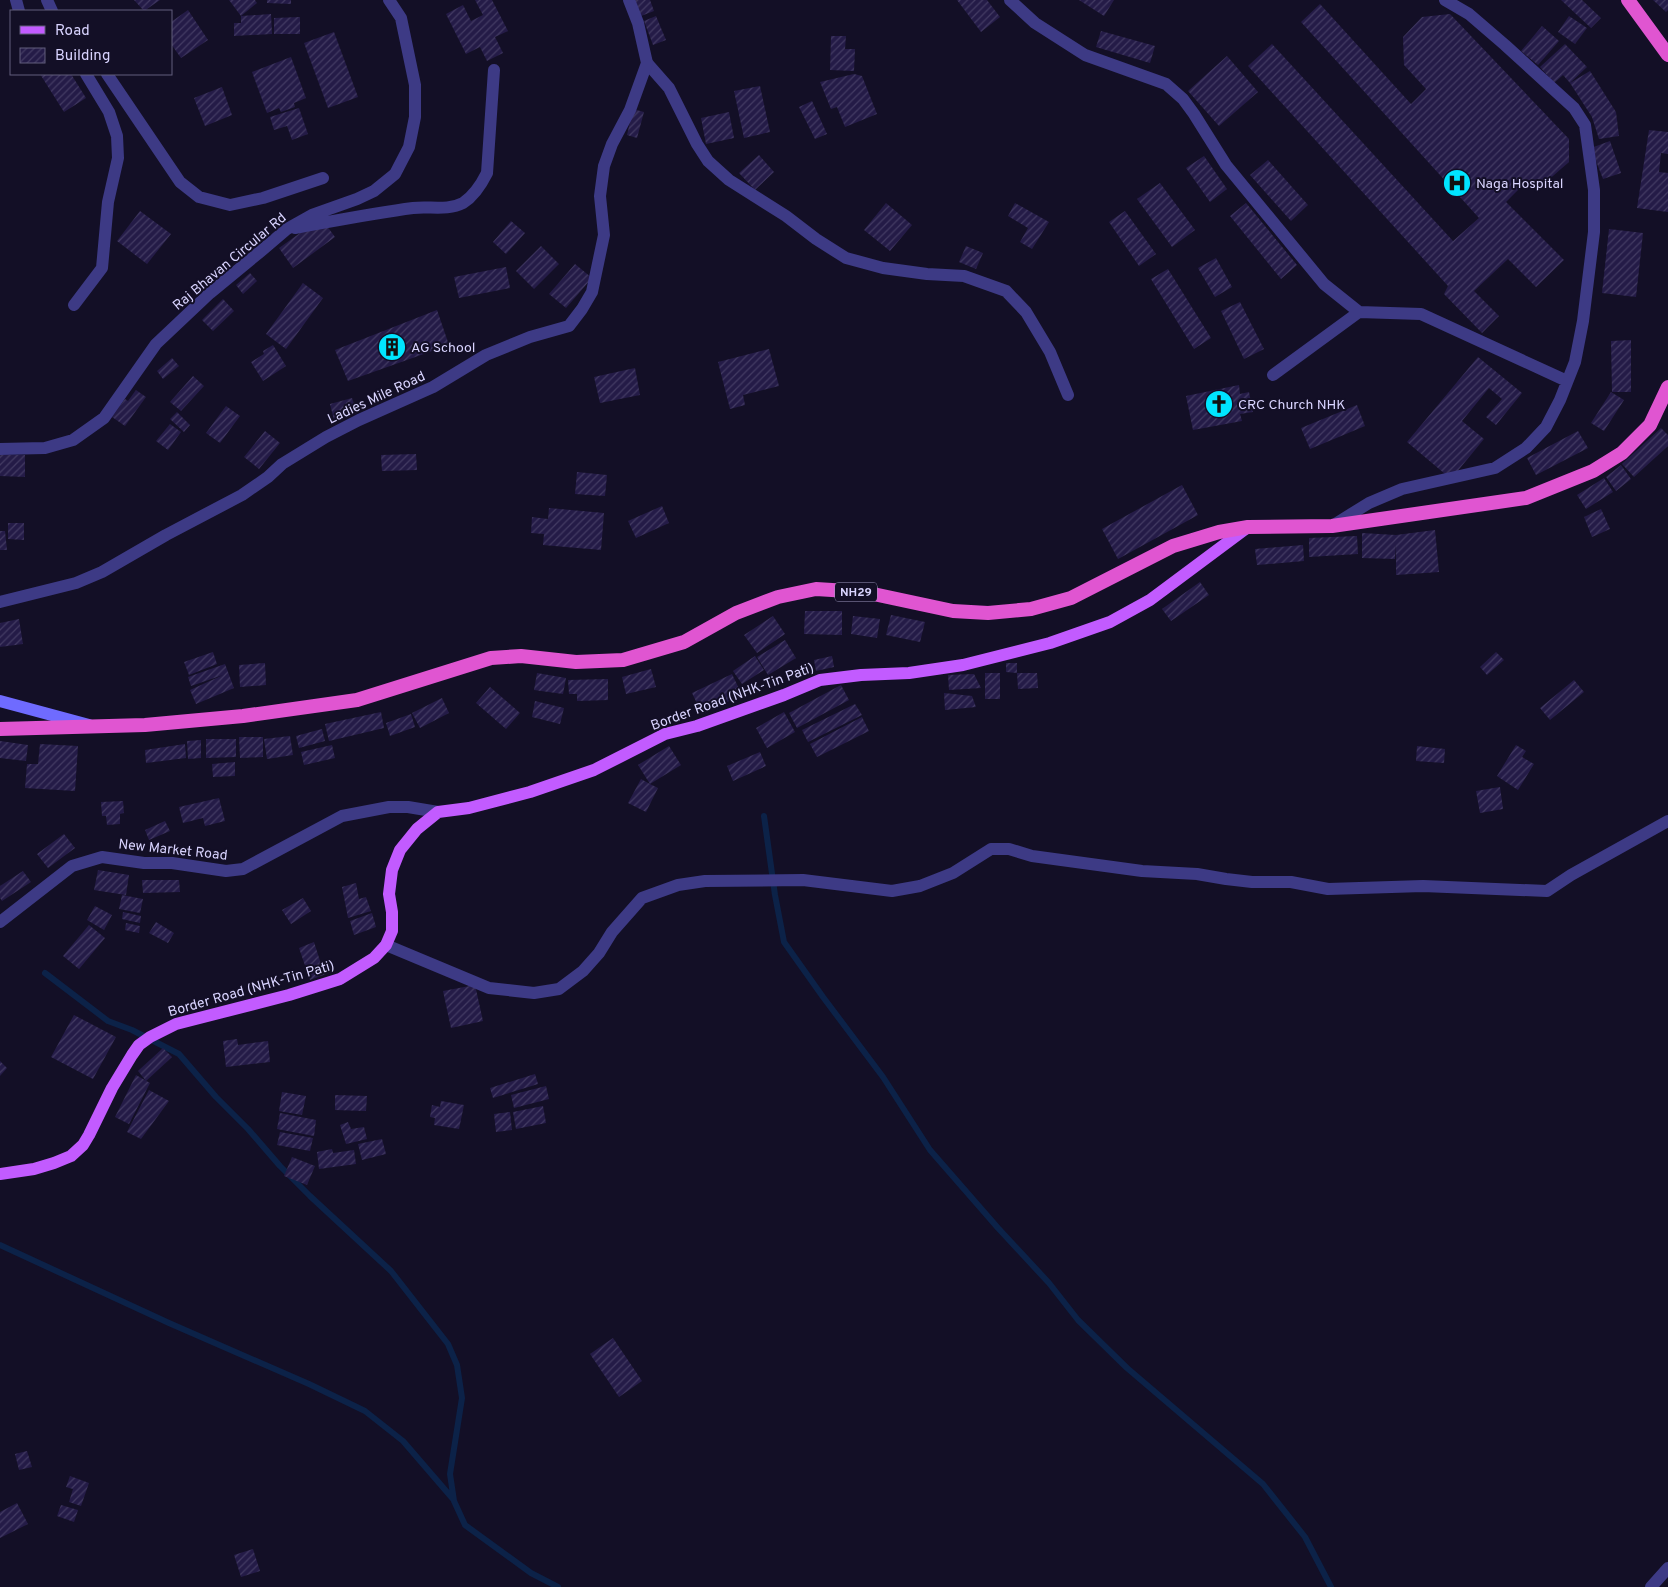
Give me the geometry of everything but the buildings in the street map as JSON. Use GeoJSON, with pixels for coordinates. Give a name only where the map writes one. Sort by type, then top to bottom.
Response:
{"type":"FeatureCollection","features":[{"type":"Feature","properties":{"kind":"highway"},"geometry":{"type":"LineString","coordinates":[[1628,0],[1668,55]]}},
{"type":"Feature","properties":{"kind":"highway","name":"NH29"},"geometry":{"type":"LineString","coordinates":[[0,729],[145,725],[234,717],[358,700],[491,658],[521,656],[576,662],[623,660],[684,642],[736,613],[778,597],[816,590],[864,592],[953,611],[988,613],[1031,609],[1071,598],[1174,546],[1219,532],[1248,527],[1332,526],[1526,498],[1593,471],[1622,453],[1650,425],[1668,387]]}},
{"type":"Feature","properties":{"kind":"main road","name":"Border Road (NHK-Tin Pati)"},"geometry":{"type":"LineString","coordinates":[[438,812],[469,808],[507,798],[594,770],[665,734],[698,726],[820,680],[861,675],[909,673],[963,665],[1050,643],[1110,622],[1150,600],[1248,527]]}},
{"type":"Feature","properties":{"kind":"main road"},"geometry":{"type":"LineString","coordinates":[[0,701],[97,727]]}},
{"type":"Feature","properties":{"kind":"main road"},"geometry":{"type":"LineString","coordinates":[[386,945],[392,931],[392,912],[389,894],[392,870],[400,850],[417,829],[438,812]]}},
{"type":"Feature","properties":{"kind":"main road","name":"Border Road (NHK-Tin Pati)"},"geometry":{"type":"LineString","coordinates":[[0,1174],[34,1169],[71,1156],[83,1145],[112,1088],[132,1055],[139,1045],[150,1036],[176,1024],[289,995],[340,979],[374,958],[386,945]]}},
{"type":"Feature","properties":{"kind":"street","name":"Raj Bhavan Circular Rd"},"geometry":{"type":"LineString","coordinates":[[0,449],[45,448],[73,440],[104,418],[156,344],[210,293],[287,229],[312,215],[374,191],[395,174],[409,147],[415,117],[415,85],[401,18],[389,0]]}},
{"type":"Feature","properties":{"kind":"street"},"geometry":{"type":"LineString","coordinates":[[629,0],[638,23],[647,63],[669,88],[697,144],[708,161],[729,180],[786,216],[816,239],[846,258],[884,268],[927,274],[964,276],[1006,291],[1026,312],[1045,344],[1068,395]]}},
{"type":"Feature","properties":{"kind":"street"},"geometry":{"type":"LineString","coordinates":[[1010,0],[1035,23],[1085,55],[1166,84],[1178,94],[1194,114],[1226,165],[1324,284],[1359,312],[1421,314],[1568,381]]}},
{"type":"Feature","properties":{"kind":"street"},"geometry":{"type":"LineString","coordinates":[[1332,526],[1368,503],[1402,490],[1495,468],[1526,448],[1546,427],[1560,400],[1575,362],[1584,321],[1594,232],[1594,190],[1585,125],[1574,108],[1504,45],[1469,14],[1445,0]]}},
{"type":"Feature","properties":{"kind":"street","name":"Ladies Mile Road"},"geometry":{"type":"LineString","coordinates":[[0,602],[76,583],[102,572],[166,535],[242,495],[268,477],[282,464],[326,437],[433,387],[486,355],[530,337],[568,326],[582,309],[592,292],[604,236],[600,196],[604,166],[612,144],[630,110],[647,63]]}},
{"type":"Feature","properties":{"kind":"street"},"geometry":{"type":"LineString","coordinates":[[287,229],[415,208],[447,208],[461,204],[473,195],[482,183],[486,173],[494,70]]}},
{"type":"Feature","properties":{"kind":"street"},"geometry":{"type":"LineString","coordinates":[[74,305],[102,268],[108,202],[118,158],[117,136],[109,112],[87,75]]}},
{"type":"Feature","properties":{"kind":"street"},"geometry":{"type":"LineString","coordinates":[[108,75],[180,182],[200,197],[230,205],[263,198],[323,178]]}},
{"type":"Feature","properties":{"kind":"street"},"geometry":{"type":"LineString","coordinates":[[1273,375],[1359,312]]}},
{"type":"Feature","properties":{"kind":"street","name":"New Market Road"},"geometry":{"type":"LineString","coordinates":[[0,922],[72,866],[102,857],[144,863],[172,863],[208,867],[226,871],[243,869],[342,816],[389,807],[408,807],[438,812]]}},
{"type":"Feature","properties":{"kind":"street"},"geometry":{"type":"LineString","coordinates":[[386,945],[489,988],[534,993],[559,989],[583,971],[612,932],[642,898],[678,885],[705,881],[803,880],[892,891],[920,886],[953,874],[991,849],[1009,849],[1032,856],[1142,871],[1197,874],[1252,882],[1291,882],[1328,889],[1423,886],[1547,891],[1571,875],[1668,821]]}},
{"type":"Feature","properties":{"kind":"street"},"geometry":{"type":"LineString","coordinates":[[1651,1587],[1668,1568]]}},
{"type":"Feature","properties":{"kind":"waterway"},"geometry":{"type":"LineString","coordinates":[[764,816],[775,895],[784,942],[883,1077],[930,1150],[1049,1283],[1078,1320],[1127,1368],[1263,1484],[1305,1537],[1331,1587]]}},
{"type":"Feature","properties":{"kind":"waterway"},"geometry":{"type":"LineString","coordinates":[[45,973],[108,1021],[132,1030],[179,1054],[280,1166],[391,1271],[448,1344],[457,1365],[462,1398],[450,1474],[454,1501],[465,1525],[531,1573],[558,1587]]}},
{"type":"Feature","properties":{"kind":"waterway"},"geometry":{"type":"LineString","coordinates":[[0,1245],[365,1411],[403,1441],[453,1499]]}},
{"type":"Feature","properties":{"kind":"place","name":"Naga Hospital"},"geometry":{"type":"Point","coordinates":[1457,183]}},
{"type":"Feature","properties":{"kind":"place","name":"AG School"},"geometry":{"type":"Point","coordinates":[392,347]}},
{"type":"Feature","properties":{"kind":"place","name":"CRC Church NHK"},"geometry":{"type":"Point","coordinates":[1219,404]}}]}
